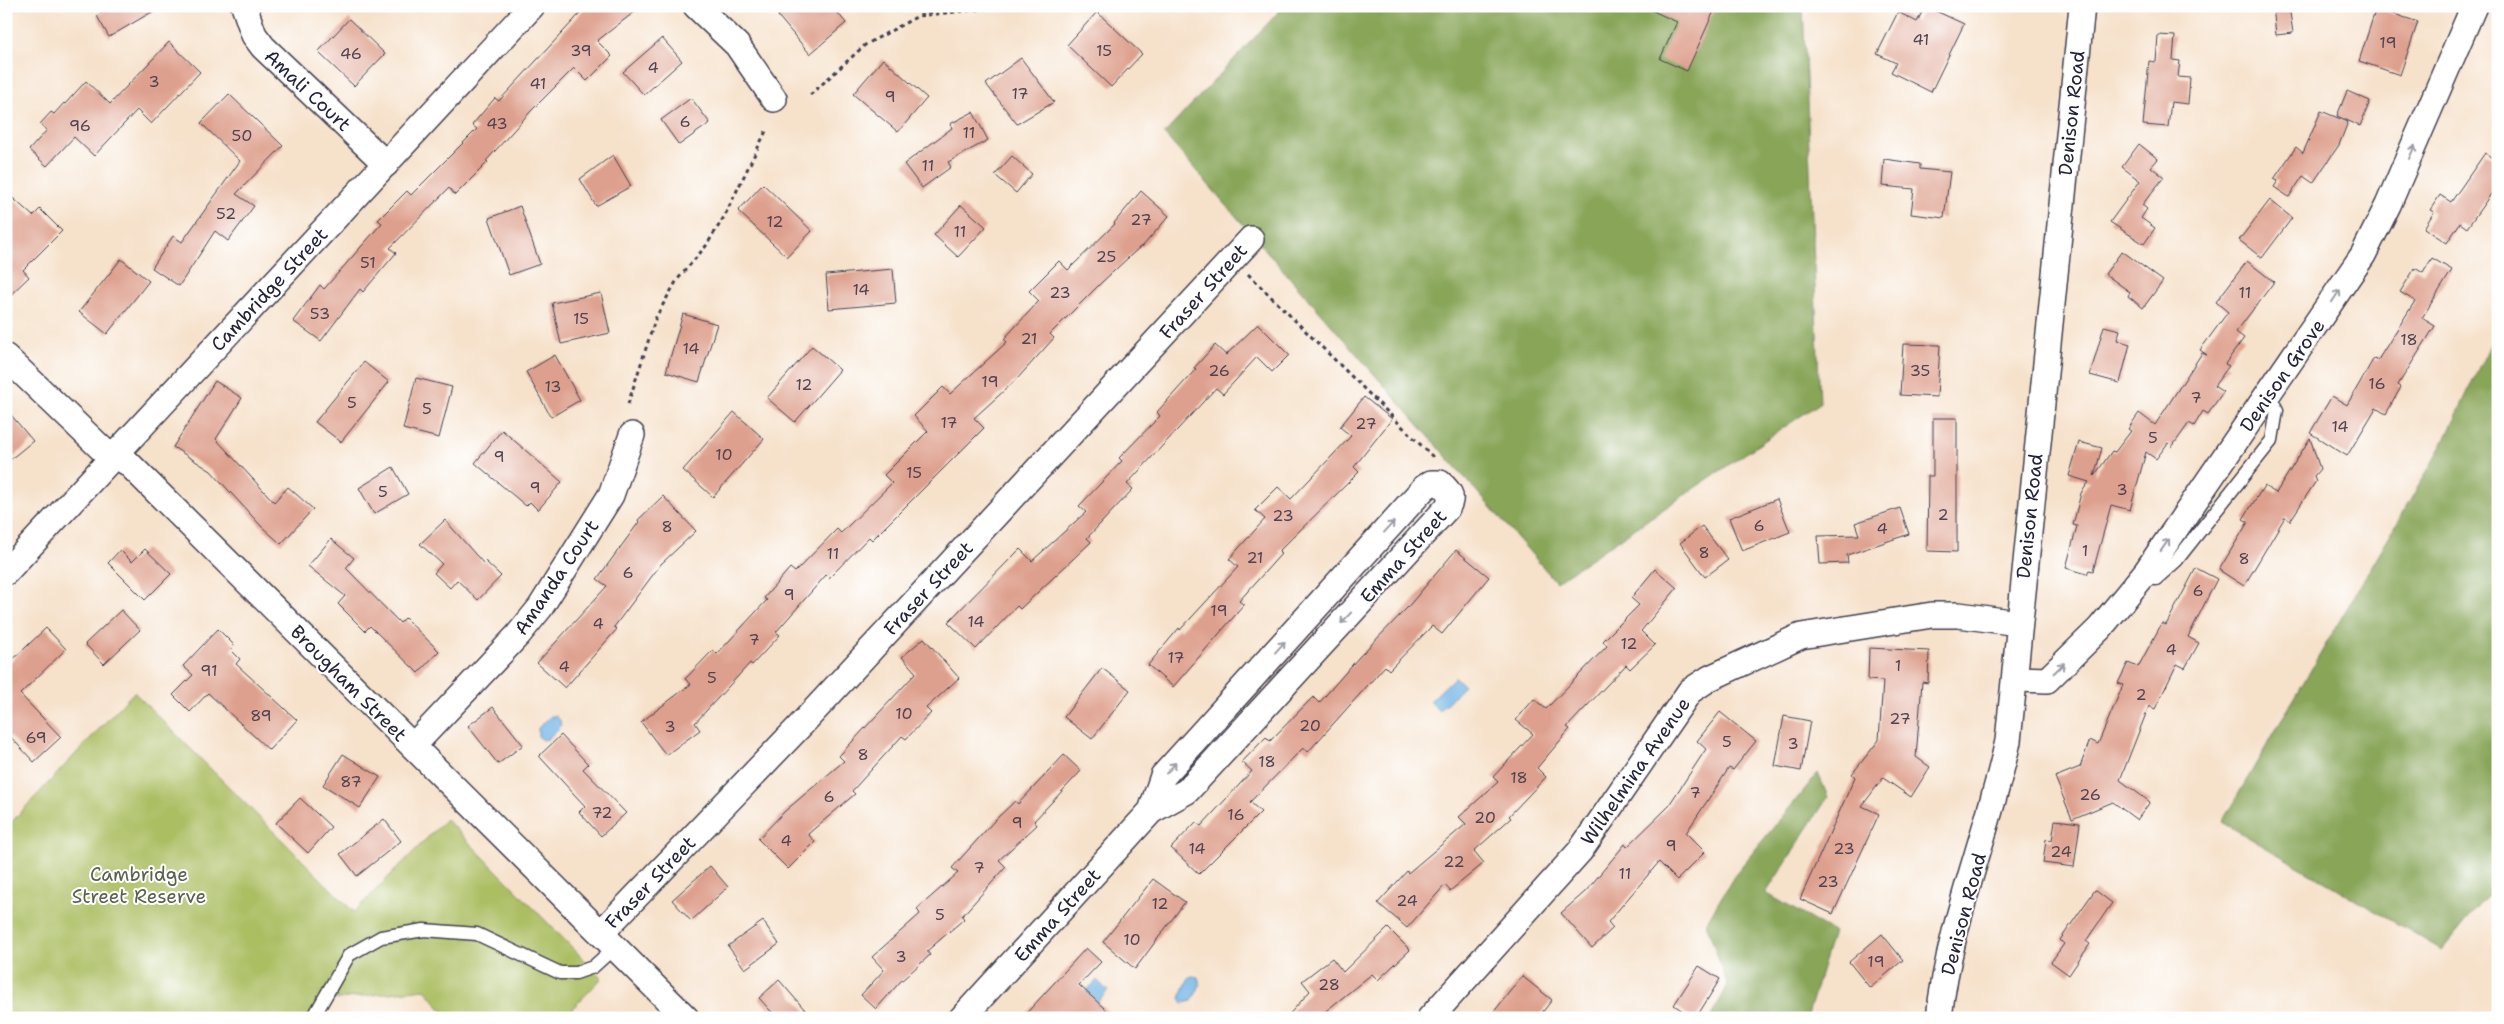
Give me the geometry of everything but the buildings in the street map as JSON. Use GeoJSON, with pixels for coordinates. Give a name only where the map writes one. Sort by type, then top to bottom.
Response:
{"type":"FeatureCollection","features":[{"type":"Feature","properties":{"kind":"street","name":"Amali Court"},"geometry":{"type":"LineString","coordinates":[[244,6],[254,35],[262,47],[386,164]]}},
{"type":"Feature","properties":{"kind":"street","name":"Cambridge Street"},"geometry":{"type":"LineString","coordinates":[[6,572],[532,6]]}},
{"type":"Feature","properties":{"kind":"street"},"geometry":{"type":"LineString","coordinates":[[696,6],[737,45],[774,99]]}},
{"type":"Feature","properties":{"kind":"street","name":"Denison Road"},"geometry":{"type":"LineString","coordinates":[[1939,1018],[1954,937],[1998,788],[2008,741],[2016,679],[2018,623],[2082,6]]}},
{"type":"Feature","properties":{"kind":"street","name":"Denison Grove"},"geometry":{"type":"LineString","coordinates":[[2016,679],[2047,680],[2100,628],[2141,578],[2269,394],[2363,255],[2388,205],[2474,6]]}},
{"type":"Feature","properties":{"kind":"street","name":"Fraser Street"},"geometry":{"type":"LineString","coordinates":[[608,940],[804,721],[1234,259],[1251,238]]}},
{"type":"Feature","properties":{"kind":"street","name":"Brougham Street"},"geometry":{"type":"LineString","coordinates":[[6,357],[103,450],[128,463],[686,1018]]}},
{"type":"Feature","properties":{"kind":"street","name":"Amanda Court"},"geometry":{"type":"LineString","coordinates":[[413,746],[518,635],[540,608],[612,495],[632,435]]}},
{"type":"Feature","properties":{"kind":"street","name":"Emma Street"},"geometry":{"type":"LineString","coordinates":[[962,1018],[1151,811],[1163,776],[1431,483]]}},
{"type":"Feature","properties":{"kind":"street","name":"Wilhelmina Avenue"},"geometry":{"type":"LineString","coordinates":[[1430,1018],[1580,851],[1690,691],[1710,678],[1801,636],[1932,615],[1959,615],[2018,623]]}},
{"type":"Feature","properties":{"kind":"lane"},"geometry":{"type":"LineString","coordinates":[[313,1018],[349,955],[381,937],[424,930],[478,934],[560,973],[576,973],[593,967],[608,940]]}},
{"type":"Feature","properties":{"kind":"path"},"geometry":{"type":"LineString","coordinates":[[810,95],[865,45],[918,16],[1011,6]]}},
{"type":"Feature","properties":{"kind":"path"},"geometry":{"type":"LineString","coordinates":[[628,404],[656,317],[677,280],[706,246],[724,217],[766,131]]}},
{"type":"Feature","properties":{"kind":"path"},"geometry":{"type":"LineString","coordinates":[[1234,259],[1432,456],[1431,483]]}},
{"type":"Feature","properties":{"kind":"green space"},"geometry":{"type":"Polygon","coordinates":[[[1284,6],[1803,6],[1820,403],[1556,582],[1164,134],[1284,6]]]}},
{"type":"Feature","properties":{"kind":"green space"},"geometry":{"type":"Polygon","coordinates":[[[2498,328],[2498,882],[2442,950],[2222,822],[2443,444],[2498,328]]]}},
{"type":"Feature","properties":{"kind":"green space","name":"Cambridge Street Reserve"},"geometry":{"type":"Polygon","coordinates":[[[134,692],[354,912],[446,819],[602,978],[563,1018],[448,1018],[425,989],[330,1000],[311,1018],[6,1018],[6,828],[134,692]]]}},
{"type":"Feature","properties":{"kind":"green space"},"geometry":{"type":"Polygon","coordinates":[[[1818,773],[1828,797],[1766,893],[1833,932],[1807,1018],[1710,1018],[1728,986],[1706,923],[1736,873],[1818,773]]]}},
{"type":"Feature","properties":{"kind":"water"},"geometry":{"type":"Polygon","coordinates":[[[1455,677],[1464,686],[1439,711],[1430,701],[1455,677]]]}},
{"type":"Feature","properties":{"kind":"water"},"geometry":{"type":"Polygon","coordinates":[[[551,716],[556,716],[560,720],[561,726],[548,739],[543,740],[538,736],[538,728],[551,716]]]}},
{"type":"Feature","properties":{"kind":"water"},"geometry":{"type":"Polygon","coordinates":[[[1189,977],[1198,977],[1200,985],[1192,1001],[1183,1003],[1180,998],[1189,977]]]}},
{"type":"Feature","properties":{"kind":"water"},"geometry":{"type":"Polygon","coordinates":[[[1097,980],[1108,991],[1083,1017],[1072,1005],[1097,980]]]}}]}
